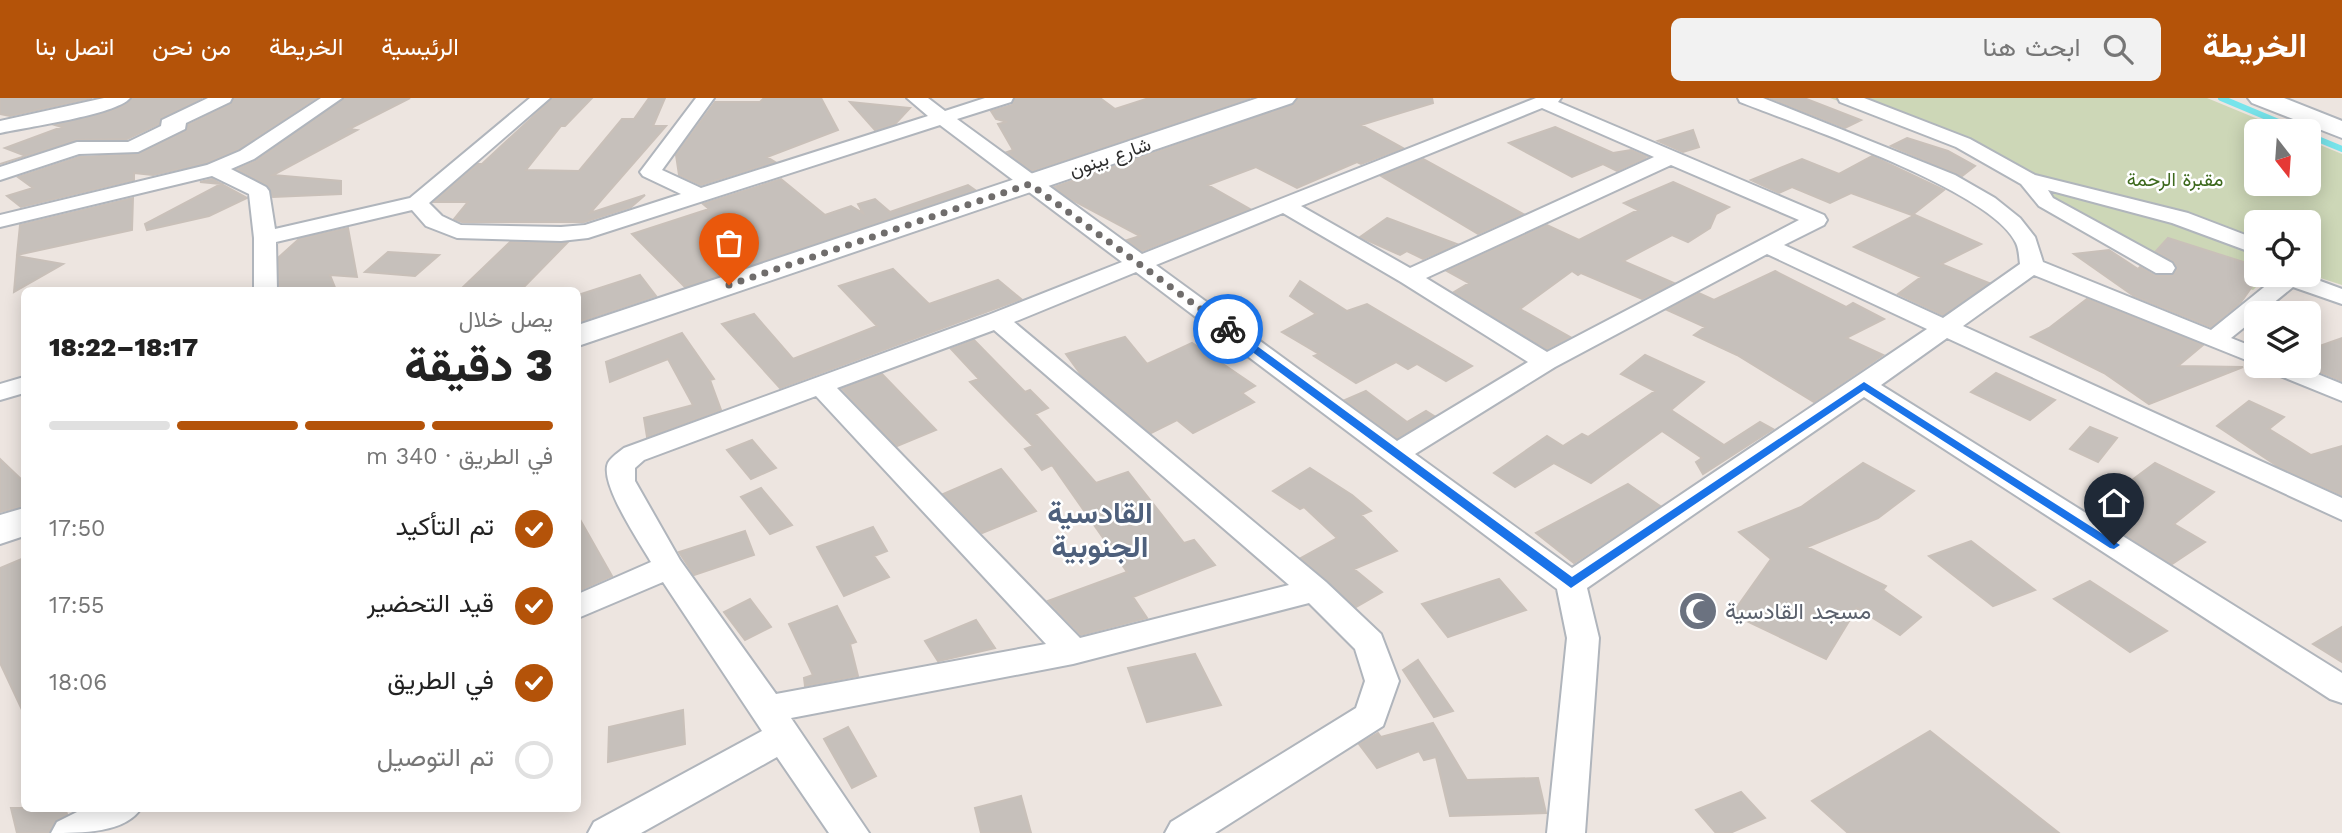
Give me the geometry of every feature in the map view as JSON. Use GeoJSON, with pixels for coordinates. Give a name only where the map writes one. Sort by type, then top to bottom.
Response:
{"type":"FeatureCollection","features":[{"type":"Feature","properties":{"kind":"street"},"geometry":{"type":"LineString","coordinates":[[0,127],[98,107],[121,98]]}},
{"type":"Feature","properties":{"kind":"street"},"geometry":{"type":"LineString","coordinates":[[0,174],[77,148],[131,148],[178,125],[169,124],[223,98]]}},
{"type":"Feature","properties":{"kind":"street"},"geometry":{"type":"LineString","coordinates":[[0,221],[214,169],[247,155],[333,98]]}},
{"type":"Feature","properties":{"kind":"street"},"geometry":{"type":"LineString","coordinates":[[265,238],[417,204],[541,98]]}},
{"type":"Feature","properties":{"kind":"street"},"geometry":{"type":"LineString","coordinates":[[697,194],[650,172],[705,98]]}},
{"type":"Feature","properties":{"kind":"street"},"geometry":{"type":"LineString","coordinates":[[916,98],[1571,584],[1583,638],[1566,833]]}},
{"type":"Feature","properties":{"kind":"street"},"geometry":{"type":"LineString","coordinates":[[417,204],[434,221],[457,231],[561,234],[589,230],[1004,98]]}},
{"type":"Feature","properties":{"kind":"street","name":"شارع بينون"},"geometry":{"type":"LineString","coordinates":[[581,335],[1283,98]]}},
{"type":"Feature","properties":{"kind":"street"},"geometry":{"type":"LineString","coordinates":[[1747,98],[1948,179],[1988,202],[2012,223],[2026,242],[2032,266]]}},
{"type":"Feature","properties":{"kind":"street"},"geometry":{"type":"LineString","coordinates":[[1847,98],[1963,144],[2028,179],[2180,218],[2244,242]]}},
{"type":"Feature","properties":{"kind":"street"},"geometry":{"type":"LineString","coordinates":[[2261,98],[2342,130]]}},
{"type":"Feature","properties":{"kind":"street"},"geometry":{"type":"LineString","coordinates":[[2321,98],[2342,106]]}},
{"type":"Feature","properties":{"kind":"street"},"geometry":{"type":"LineString","coordinates":[[850,833],[669,567],[621,481],[621,466],[634,454],[997,320],[1548,100],[1669,158],[1816,220],[1546,362],[1396,453]]}},
{"type":"Feature","properties":{"kind":"street"},"geometry":{"type":"LineString","coordinates":[[1409,277],[1669,158]]}},
{"type":"Feature","properties":{"kind":"street"},"geometry":{"type":"LineString","coordinates":[[214,169],[259,191],[265,238],[266,287]]}},
{"type":"Feature","properties":{"kind":"street"},"geometry":{"type":"LineString","coordinates":[[2028,179],[2046,202],[2164,268]]}},
{"type":"Feature","properties":{"kind":"street"},"geometry":{"type":"LineString","coordinates":[[1282,204],[1409,277],[1546,362]]}},
{"type":"Feature","properties":{"kind":"street"},"geometry":{"type":"LineString","coordinates":[[1765,245],[2342,510]]}},
{"type":"Feature","properties":{"kind":"street"},"geometry":{"type":"LineString","coordinates":[[1571,584],[1864,385],[2032,266]]}},
{"type":"Feature","properties":{"kind":"street"},"geometry":{"type":"LineString","coordinates":[[2032,266],[2244,352]]}},
{"type":"Feature","properties":{"kind":"street"},"geometry":{"type":"LineString","coordinates":[[2214,340],[2279,287]]}},
{"type":"Feature","properties":{"kind":"street"},"geometry":{"type":"LineString","coordinates":[[2318,287],[2342,297]]}},
{"type":"Feature","properties":{"kind":"street"},"geometry":{"type":"LineString","coordinates":[[997,320],[1315,590],[1369,643],[1382,681],[1371,716],[1184,833]]}},
{"type":"Feature","properties":{"kind":"street"},"geometry":{"type":"LineString","coordinates":[[2306,378],[2342,393]]}},
{"type":"Feature","properties":{"kind":"street"},"geometry":{"type":"LineString","coordinates":[[820,385],[1073,652]]}},
{"type":"Feature","properties":{"kind":"street"},"geometry":{"type":"LineString","coordinates":[[1864,385],[2342,690]]}},
{"type":"Feature","properties":{"kind":"street"},"geometry":{"type":"LineString","coordinates":[[0,392],[21,386]]}},
{"type":"Feature","properties":{"kind":"street"},"geometry":{"type":"LineString","coordinates":[[0,530],[21,523]]}},
{"type":"Feature","properties":{"kind":"street"},"geometry":{"type":"LineString","coordinates":[[581,606],[669,567]]}},
{"type":"Feature","properties":{"kind":"street"},"geometry":{"type":"LineString","coordinates":[[607,833],[776,723],[1073,652],[1315,590]]}},
{"type":"Feature","properties":{"kind":"street"},"geometry":{"type":"LineString","coordinates":[[70,833],[115,812]]}},
{"type":"Feature","properties":{"kind":"green space","name":"مقبرة الرحمة"},"geometry":{"type":"Polygon","coordinates":[[[1830,98],[2207,98],[2258,119],[2244,119],[2244,196],[2321,196],[2321,145],[2342,154],[2342,285],[2321,278],[2321,210],[2244,210],[2244,287],[2134,250],[1955,144],[1830,98]]]}},
{"type":"Feature","properties":{"kind":"building"},"geometry":{"type":"Polygon","coordinates":[[[0,98],[92,98],[10,116],[0,114],[0,98]]]}},
{"type":"Feature","properties":{"kind":"building"},"geometry":{"type":"Polygon","coordinates":[[[133,98],[202,98],[161,118],[159,124],[127,139],[76,140],[26,156],[5,148],[62,127],[55,125],[108,112],[133,98]]]}},
{"type":"Feature","properties":{"kind":"building"},"geometry":{"type":"Polygon","coordinates":[[[234,98],[316,98],[239,149],[206,163],[153,175],[134,173],[134,180],[21,207],[7,196],[33,188],[18,177],[79,157],[139,154],[186,131],[188,125],[231,104],[234,98]]]}},
{"type":"Feature","properties":{"kind":"building"},"geometry":{"type":"Polygon","coordinates":[[[345,98],[410,98],[349,129],[357,130],[273,175],[341,181],[341,194],[273,197],[267,185],[237,169],[256,161],[345,98]]]}},
{"type":"Feature","properties":{"kind":"building"},"geometry":{"type":"Polygon","coordinates":[[[553,98],[592,98],[565,126],[561,126],[526,170],[579,171],[622,119],[634,119],[649,98],[665,98],[653,126],[666,126],[590,213],[645,195],[631,207],[584,222],[462,222],[454,219],[468,202],[434,202],[478,164],[482,164],[553,98]]]}},
{"type":"Feature","properties":{"kind":"building"},"geometry":{"type":"Polygon","coordinates":[[[764,98],[821,98],[838,130],[767,157],[775,162],[701,185],[679,175],[676,155],[715,102],[760,102],[764,98]]]}},
{"type":"Feature","properties":{"kind":"building"},"geometry":{"type":"Polygon","coordinates":[[[1015,98],[1100,98],[1115,109],[1149,98],[1250,98],[1032,171],[1007,152],[1013,150],[998,124],[1007,122],[996,119],[991,111],[1012,105],[1015,98]]]}},
{"type":"Feature","properties":{"kind":"building"},"geometry":{"type":"Polygon","coordinates":[[[1299,98],[1432,98],[1433,103],[1361,125],[1403,148],[1361,164],[1357,162],[1297,188],[1256,167],[1208,185],[1250,209],[1142,251],[1127,240],[1140,236],[1072,200],[1054,187],[1293,105],[1299,98]]]}},
{"type":"Feature","properties":{"kind":"building"},"geometry":{"type":"Polygon","coordinates":[[[1770,98],[1804,98],[1861,120],[1845,128],[1770,98]]]}},
{"type":"Feature","properties":{"kind":"building"},"geometry":{"type":"Polygon","coordinates":[[[850,102],[910,108],[895,124],[875,130],[850,102]]]}},
{"type":"Feature","properties":{"kind":"building"},"geometry":{"type":"Polygon","coordinates":[[[1555,127],[1613,153],[1631,150],[1648,157],[1617,171],[1603,164],[1572,177],[1509,143],[1555,127]]]}},
{"type":"Feature","properties":{"kind":"building"},"geometry":{"type":"Polygon","coordinates":[[[1693,130],[1699,147],[1683,152],[1658,141],[1693,130]]]}},
{"type":"Feature","properties":{"kind":"building"},"geometry":{"type":"Polygon","coordinates":[[[1907,138],[1948,151],[1975,166],[1962,176],[1891,146],[1907,138]]]}},
{"type":"Feature","properties":{"kind":"building"},"geometry":{"type":"Polygon","coordinates":[[[1872,156],[1944,190],[1912,215],[1851,193],[1830,203],[1792,187],[1779,193],[1751,180],[1802,159],[1839,174],[1872,156]]]}},
{"type":"Feature","properties":{"kind":"building"},"geometry":{"type":"Polygon","coordinates":[[[1423,159],[1523,214],[1478,234],[1381,176],[1423,159]]]}},
{"type":"Feature","properties":{"kind":"building"},"geometry":{"type":"Polygon","coordinates":[[[212,179],[247,198],[209,216],[147,230],[145,224],[221,184],[200,182],[212,179]]]}},
{"type":"Feature","properties":{"kind":"building"},"geometry":{"type":"Polygon","coordinates":[[[781,179],[825,215],[851,206],[863,213],[858,204],[875,199],[890,212],[968,185],[975,190],[685,287],[632,234],[709,209],[703,204],[781,179]]]}},
{"type":"Feature","properties":{"kind":"building"},"geometry":{"type":"Polygon","coordinates":[[[1673,182],[1729,207],[1716,214],[1710,228],[1688,242],[1672,235],[1623,261],[1674,283],[1642,299],[1572,271],[1520,309],[1570,337],[1547,349],[1454,292],[1469,283],[1447,271],[1547,225],[1579,240],[1638,210],[1624,203],[1673,182]]]}},
{"type":"Feature","properties":{"kind":"building"},"geometry":{"type":"Polygon","coordinates":[[[133,198],[132,230],[17,255],[20,225],[133,198]]]}},
{"type":"Feature","properties":{"kind":"building"},"geometry":{"type":"Polygon","coordinates":[[[1915,215],[1981,244],[1941,264],[1989,283],[1943,315],[1898,294],[1921,277],[1854,247],[1915,215]]]}},
{"type":"Feature","properties":{"kind":"building"},"geometry":{"type":"Polygon","coordinates":[[[1387,218],[1457,244],[1423,259],[1407,251],[1400,255],[1360,237],[1387,218]]]}},
{"type":"Feature","properties":{"kind":"building"},"geometry":{"type":"Polygon","coordinates":[[[348,228],[357,277],[330,275],[335,287],[279,287],[279,257],[299,239],[348,228]]]}},
{"type":"Feature","properties":{"kind":"building"},"geometry":{"type":"Polygon","coordinates":[[[2168,238],[2244,262],[2244,287],[2252,287],[2241,302],[2211,327],[2134,296],[2074,254],[2109,250],[2138,269],[2140,267],[2156,276],[2172,276],[2177,269],[2174,262],[2156,251],[2168,238]]]}},
{"type":"Feature","properties":{"kind":"building"},"geometry":{"type":"Polygon","coordinates":[[[510,242],[567,243],[524,287],[463,287],[510,242]]]}},
{"type":"Feature","properties":{"kind":"building"},"geometry":{"type":"Polygon","coordinates":[[[388,252],[439,255],[415,276],[365,272],[388,252]]]}},
{"type":"Feature","properties":{"kind":"building"},"geometry":{"type":"Polygon","coordinates":[[[17,256],[63,264],[21,287],[14,292],[17,256]]]}},
{"type":"Feature","properties":{"kind":"building"},"geometry":{"type":"Polygon","coordinates":[[[893,269],[929,304],[998,280],[1021,299],[780,388],[722,324],[754,314],[793,359],[877,326],[839,286],[893,269]]]}},
{"type":"Feature","properties":{"kind":"building"},"geometry":{"type":"Polygon","coordinates":[[[1775,271],[1846,307],[1853,303],[1884,319],[1846,338],[1883,355],[1814,402],[1737,355],[1694,335],[1705,327],[1667,310],[1699,293],[1714,300],[1775,271]]]}},
{"type":"Feature","properties":{"kind":"building"},"geometry":{"type":"Polygon","coordinates":[[[640,275],[656,296],[581,321],[581,294],[640,275]]]}},
{"type":"Feature","properties":{"kind":"building"},"geometry":{"type":"Polygon","coordinates":[[[1300,281],[1347,311],[1367,304],[1472,366],[1446,381],[1417,364],[1408,369],[1396,362],[1356,383],[1314,356],[1319,354],[1282,332],[1316,314],[1290,296],[1300,281]]]}},
{"type":"Feature","properties":{"kind":"building"},"geometry":{"type":"Polygon","coordinates":[[[2087,299],[2203,345],[2178,366],[2243,367],[2149,404],[2104,373],[2031,337],[2049,328],[2087,299]]]}},
{"type":"Feature","properties":{"kind":"building"},"geometry":{"type":"Polygon","coordinates":[[[682,333],[714,379],[710,380],[721,410],[647,437],[644,418],[693,405],[668,359],[610,382],[606,362],[682,333]]]}},
{"type":"Feature","properties":{"kind":"building"},"geometry":{"type":"Polygon","coordinates":[[[1125,337],[1147,364],[1192,343],[1255,386],[1242,393],[1254,402],[1193,433],[1177,420],[1151,433],[1082,376],[1066,354],[1125,337]]]}},
{"type":"Feature","properties":{"kind":"building"},"geometry":{"type":"Polygon","coordinates":[[[2342,338],[2342,381],[2321,372],[2321,346],[2342,338]]]}},
{"type":"Feature","properties":{"kind":"building"},"geometry":{"type":"Polygon","coordinates":[[[974,340],[1025,392],[1030,390],[1048,408],[1035,414],[1096,483],[1128,472],[1184,543],[1194,540],[1215,565],[1133,597],[1147,618],[1081,635],[1048,601],[1127,572],[1052,465],[1042,470],[1025,449],[1033,446],[970,382],[979,379],[951,349],[974,340]]]}},
{"type":"Feature","properties":{"kind":"building"},"geometry":{"type":"Polygon","coordinates":[[[1645,355],[1704,382],[1671,410],[1724,445],[1760,422],[1773,429],[1703,474],[1696,462],[1702,458],[1662,431],[1591,483],[1554,463],[1515,487],[1494,473],[1547,436],[1563,446],[1582,434],[1588,437],[1655,391],[1621,374],[1645,355]]]}},
{"type":"Feature","properties":{"kind":"building"},"geometry":{"type":"Polygon","coordinates":[[[1996,373],[2055,400],[2030,420],[1971,392],[1996,373]]]}},
{"type":"Feature","properties":{"kind":"building"},"geometry":{"type":"Polygon","coordinates":[[[882,374],[936,430],[897,446],[842,389],[882,374]]]}},
{"type":"Feature","properties":{"kind":"building"},"geometry":{"type":"Polygon","coordinates":[[[1366,391],[1407,422],[1426,411],[1434,416],[1397,438],[1345,400],[1366,391]]]}},
{"type":"Feature","properties":{"kind":"building"},"geometry":{"type":"Polygon","coordinates":[[[2249,401],[2284,417],[2269,429],[2311,455],[2342,446],[2342,495],[2279,467],[2217,426],[2249,401]]]}},
{"type":"Feature","properties":{"kind":"building"},"geometry":{"type":"Polygon","coordinates":[[[2090,427],[2117,438],[2098,462],[2070,449],[2090,427]]]}},
{"type":"Feature","properties":{"kind":"building"},"geometry":{"type":"Polygon","coordinates":[[[752,440],[776,468],[751,479],[727,450],[752,440]]]}},
{"type":"Feature","properties":{"kind":"building"},"geometry":{"type":"Polygon","coordinates":[[[0,459],[21,479],[21,507],[0,512],[0,459]]]}},
{"type":"Feature","properties":{"kind":"building"},"geometry":{"type":"Polygon","coordinates":[[[1863,463],[1914,491],[1878,518],[1807,547],[1886,586],[1883,590],[1921,617],[1900,635],[1857,608],[1826,659],[1732,614],[1771,559],[1739,532],[1801,507],[1863,463]]]}},
{"type":"Feature","properties":{"kind":"building"},"geometry":{"type":"Polygon","coordinates":[[[2155,463],[2214,492],[2174,524],[2205,542],[2172,564],[2089,512],[2155,463]]]}},
{"type":"Feature","properties":{"kind":"building"},"geometry":{"type":"Polygon","coordinates":[[[1310,468],[1352,495],[1371,511],[1361,515],[1397,551],[1354,569],[1382,592],[1356,607],[1301,558],[1337,538],[1304,507],[1300,509],[1273,491],[1310,468]]]}},
{"type":"Feature","properties":{"kind":"building"},"geometry":{"type":"Polygon","coordinates":[[[1001,469],[1036,511],[982,533],[943,494],[1001,469]]]}},
{"type":"Feature","properties":{"kind":"building"},"geometry":{"type":"Polygon","coordinates":[[[1628,484],[1660,506],[1574,563],[1536,533],[1628,484]]]}},
{"type":"Feature","properties":{"kind":"building"},"geometry":{"type":"Polygon","coordinates":[[[761,488],[792,525],[770,534],[741,497],[761,488]]]}},
{"type":"Feature","properties":{"kind":"building"},"geometry":{"type":"Polygon","coordinates":[[[581,521],[612,576],[581,590],[581,521]]]}},
{"type":"Feature","properties":{"kind":"building"},"geometry":{"type":"Polygon","coordinates":[[[873,527],[887,551],[874,556],[889,577],[844,596],[817,547],[873,527]]]}},
{"type":"Feature","properties":{"kind":"building"},"geometry":{"type":"Polygon","coordinates":[[[745,531],[754,555],[694,575],[679,552],[745,531]]]}},
{"type":"Feature","properties":{"kind":"building"},"geometry":{"type":"Polygon","coordinates":[[[1971,541],[2035,590],[1993,606],[1929,556],[1971,541]]]}},
{"type":"Feature","properties":{"kind":"building"},"geometry":{"type":"Polygon","coordinates":[[[21,559],[21,708],[0,663],[0,568],[21,559]]]}},
{"type":"Feature","properties":{"kind":"building"},"geometry":{"type":"Polygon","coordinates":[[[1499,579],[1526,610],[1448,637],[1422,604],[1499,579]]]}},
{"type":"Feature","properties":{"kind":"building"},"geometry":{"type":"Polygon","coordinates":[[[2090,581],[2167,631],[2130,652],[2054,599],[2090,581]]]}},
{"type":"Feature","properties":{"kind":"building"},"geometry":{"type":"Polygon","coordinates":[[[750,599],[771,627],[745,640],[724,612],[750,599]]]}},
{"type":"Feature","properties":{"kind":"building"},"geometry":{"type":"Polygon","coordinates":[[[837,606],[856,642],[850,644],[858,676],[805,686],[804,678],[813,675],[789,624],[837,606]]]}},
{"type":"Feature","properties":{"kind":"building"},"geometry":{"type":"Polygon","coordinates":[[[976,620],[995,648],[938,661],[925,641],[976,620]]]}},
{"type":"Feature","properties":{"kind":"building"},"geometry":{"type":"Polygon","coordinates":[[[2342,627],[2342,662],[2313,644],[2342,627]]]}},
{"type":"Feature","properties":{"kind":"building"},"geometry":{"type":"Polygon","coordinates":[[[1195,654],[1221,705],[1147,722],[1128,668],[1195,654]]]}},
{"type":"Feature","properties":{"kind":"building"},"geometry":{"type":"Polygon","coordinates":[[[1418,660],[1453,711],[1434,717],[1403,670],[1418,660]]]}},
{"type":"Feature","properties":{"kind":"building"},"geometry":{"type":"Polygon","coordinates":[[[683,710],[685,744],[608,762],[609,727],[683,710]]]}},
{"type":"Feature","properties":{"kind":"building"},"geometry":{"type":"Polygon","coordinates":[[[1433,723],[1467,780],[1538,778],[1546,813],[1450,816],[1436,757],[1424,760],[1419,751],[1377,768],[1359,744],[1378,733],[1381,737],[1433,723]]]}},
{"type":"Feature","properties":{"kind":"building"},"geometry":{"type":"Polygon","coordinates":[[[848,727],[876,776],[852,788],[824,739],[848,727]]]}},
{"type":"Feature","properties":{"kind":"building"},"geometry":{"type":"Polygon","coordinates":[[[1930,731],[2059,833],[1848,833],[1812,801],[1930,731]]]}},
{"type":"Feature","properties":{"kind":"building"},"geometry":{"type":"Polygon","coordinates":[[[1741,792],[1765,818],[1730,833],[1716,833],[1696,810],[1741,792]]]}},
{"type":"Feature","properties":{"kind":"building"},"geometry":{"type":"Polygon","coordinates":[[[1021,796],[1031,833],[981,833],[975,808],[1021,796]]]}},
{"type":"Feature","properties":{"kind":"building"},"geometry":{"type":"Polygon","coordinates":[[[11,808],[21,808],[21,812],[66,812],[55,821],[48,833],[17,833],[11,808]]]}},
{"type":"Feature","properties":{"kind":"waterway"},"geometry":{"type":"LineString","coordinates":[[2221,98],[2271,119]]}},
{"type":"Feature","properties":{"kind":"waterway"},"geometry":{"type":"LineString","coordinates":[[2321,140],[2342,149]]}},
{"type":"Feature","properties":{"kind":"way so far"},"geometry":{"type":"LineString","coordinates":[[729,285],[1030,184],[1228,329]]}},
{"type":"Feature","properties":{"kind":"place","name":"مسجد القادسية"},"geometry":{"type":"Point","coordinates":[1698,611]}},
{"type":"Feature","properties":{"kind":"district","name":"القادسية الجنوبية"},"geometry":{"type":"Point","coordinates":[1100,529]}},
{"type":"Feature","properties":{"kind":"route"},"geometry":{"type":"LineString","coordinates":[[1228,329],[1571,584],[1864,385],[2114,545]]}}]}
